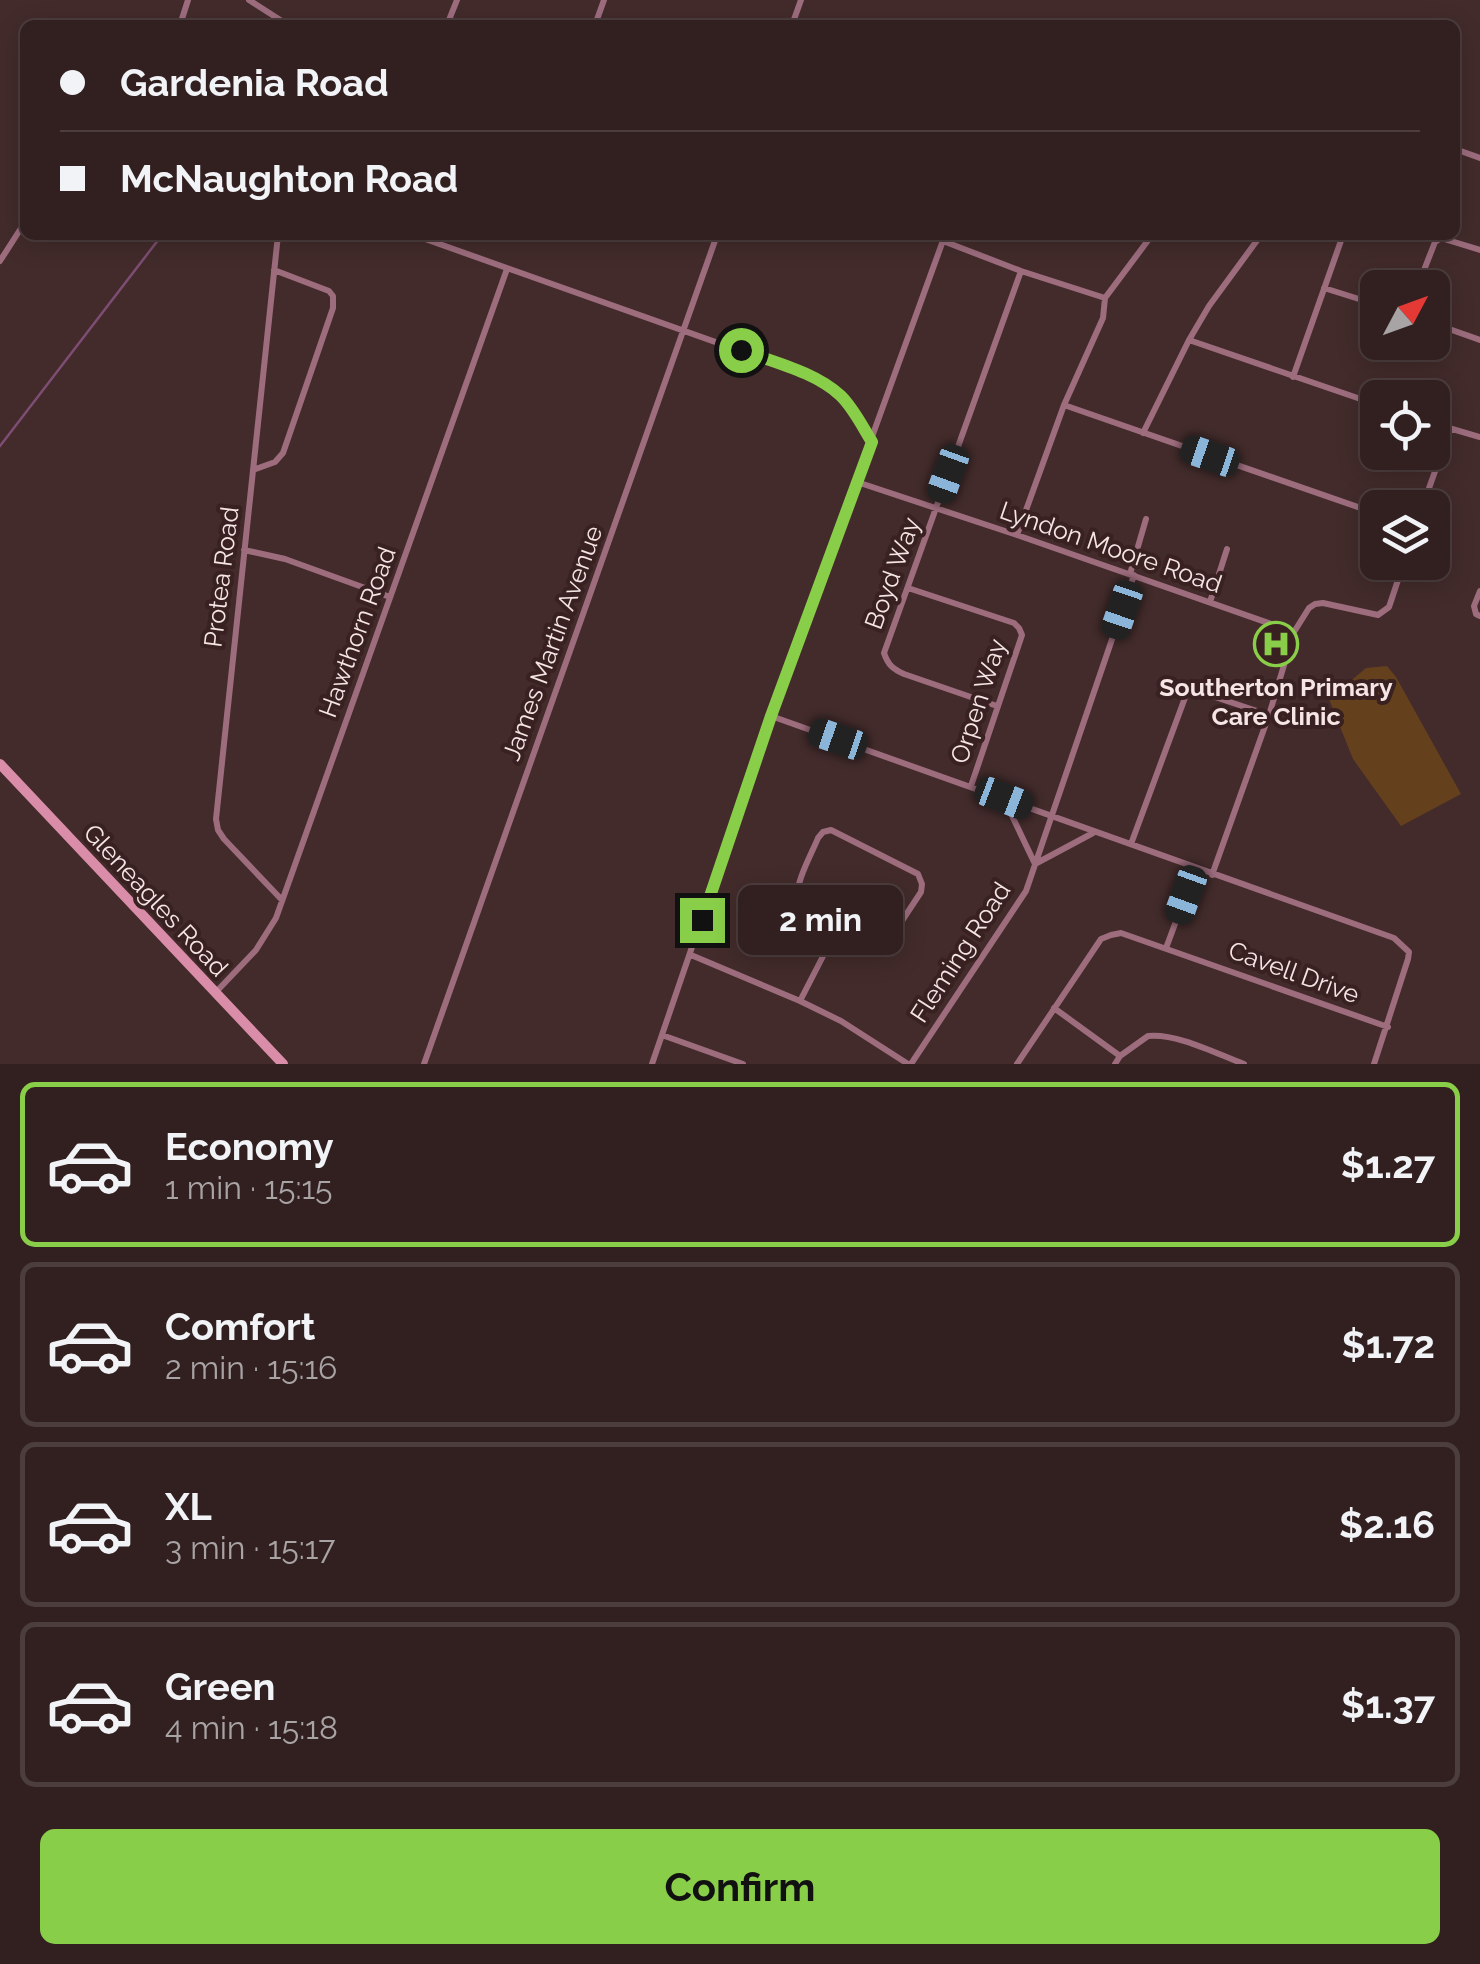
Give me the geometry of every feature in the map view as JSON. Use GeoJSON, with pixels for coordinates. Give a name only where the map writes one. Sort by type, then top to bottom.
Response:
{"type":"FeatureCollection","features":[{"type":"Feature","properties":{"kind":"street"},"geometry":{"type":"LineString","coordinates":[[249,0],[280,20]]}},
{"type":"Feature","properties":{"kind":"street"},"geometry":{"type":"LineString","coordinates":[[0,261],[20,230]]}},
{"type":"Feature","properties":{"kind":"street","name":"Protea Road"},"geometry":{"type":"LineString","coordinates":[[277,240],[216,819],[224,839],[282,900]]}},
{"type":"Feature","properties":{"kind":"street"},"geometry":{"type":"LineString","coordinates":[[428,240],[797,371],[840,395],[872,442]]}},
{"type":"Feature","properties":{"kind":"street","name":"James Martin Avenue"},"geometry":{"type":"LineString","coordinates":[[424,1064],[716,240]]}},
{"type":"Feature","properties":{"kind":"street"},"geometry":{"type":"LineString","coordinates":[[652,1064],[771,716],[943,240]]}},
{"type":"Feature","properties":{"kind":"street"},"geometry":{"type":"LineString","coordinates":[[949,240],[1020,271],[1106,298]]}},
{"type":"Feature","properties":{"kind":"street"},"geometry":{"type":"LineString","coordinates":[[1017,535],[1064,405],[1103,318],[1106,298],[1148,240]]}},
{"type":"Feature","properties":{"kind":"street"},"geometry":{"type":"LineString","coordinates":[[1143,433],[1188,340],[1256,240]]}},
{"type":"Feature","properties":{"kind":"street"},"geometry":{"type":"LineString","coordinates":[[1292,377],[1340,240]]}},
{"type":"Feature","properties":{"kind":"street"},"geometry":{"type":"LineString","coordinates":[[1424,270],[1438,240]]}},
{"type":"Feature","properties":{"kind":"street"},"geometry":{"type":"LineString","coordinates":[[1447,240],[1480,250]]}},
{"type":"Feature","properties":{"kind":"street","name":"Hawthorn Road"},"geometry":{"type":"LineString","coordinates":[[216,992],[272,928],[507,269]]}},
{"type":"Feature","properties":{"kind":"street"},"geometry":{"type":"LineString","coordinates":[[253,470],[275,462],[284,452],[334,301],[323,287],[274,270]]}},
{"type":"Feature","properties":{"kind":"street","name":"Boyd Way"},"geometry":{"type":"LineString","coordinates":[[997,706],[893,669],[884,654],[1020,271]]}},
{"type":"Feature","properties":{"kind":"street"},"geometry":{"type":"LineString","coordinates":[[1324,288],[1360,299]]}},
{"type":"Feature","properties":{"kind":"street"},"geometry":{"type":"LineString","coordinates":[[1450,329],[1480,340]]}},
{"type":"Feature","properties":{"kind":"street"},"geometry":{"type":"LineString","coordinates":[[1188,340],[1360,398]]}},
{"type":"Feature","properties":{"kind":"street"},"geometry":{"type":"LineString","coordinates":[[1064,405],[1360,508]]}},
{"type":"Feature","properties":{"kind":"street"},"geometry":{"type":"LineString","coordinates":[[1450,429],[1480,437]]}},
{"type":"Feature","properties":{"kind":"street","name":"Lyndon Moore Road"},"geometry":{"type":"LineString","coordinates":[[858,482],[1294,632]]}},
{"type":"Feature","properties":{"kind":"street","name":"Fleming Road"},"geometry":{"type":"LineString","coordinates":[[909,1064],[1026,891],[1132,575],[1146,520]]}},
{"type":"Feature","properties":{"kind":"street"},"geometry":{"type":"LineString","coordinates":[[244,550],[285,559],[390,597]]}},
{"type":"Feature","properties":{"kind":"street"},"geometry":{"type":"LineString","coordinates":[[1210,602],[1228,550]]}},
{"type":"Feature","properties":{"kind":"street"},"geometry":{"type":"LineString","coordinates":[[1212,875],[1270,716],[1294,632],[1308,608],[1322,603],[1378,615],[1390,607],[1398,580]]}},
{"type":"Feature","properties":{"kind":"street","name":"Orpen Way"},"geometry":{"type":"LineString","coordinates":[[908,588],[1014,623],[1022,636],[971,786]]}},
{"type":"Feature","properties":{"kind":"street"},"geometry":{"type":"LineString","coordinates":[[1480,591],[1474,606],[1480,616]]}},
{"type":"Feature","properties":{"kind":"street"},"geometry":{"type":"LineString","coordinates":[[1131,844],[1186,696],[1197,691],[1270,716]]}},
{"type":"Feature","properties":{"kind":"street"},"geometry":{"type":"LineString","coordinates":[[771,716],[1394,938],[1409,952],[1374,1064]]}},
{"type":"Feature","properties":{"kind":"street","name":"Gleneagles Road"},"geometry":{"type":"LineString","coordinates":[[0,764],[283,1064]]}},
{"type":"Feature","properties":{"kind":"street"},"geometry":{"type":"LineString","coordinates":[[1004,798],[1035,864],[1094,832]]}},
{"type":"Feature","properties":{"kind":"street"},"geometry":{"type":"LineString","coordinates":[[831,830],[908,868],[918,874],[922,884],[888,942],[874,943],[838,926],[804,908],[797,895],[818,838],[831,830]]}},
{"type":"Feature","properties":{"kind":"street"},"geometry":{"type":"LineString","coordinates":[[1166,948],[1196,868]]}},
{"type":"Feature","properties":{"kind":"street"},"geometry":{"type":"LineString","coordinates":[[800,1000],[838,926]]}},
{"type":"Feature","properties":{"kind":"street","name":"Cavell Drive"},"geometry":{"type":"LineString","coordinates":[[1017,1064],[1102,939],[1121,933],[1388,1027]]}},
{"type":"Feature","properties":{"kind":"street"},"geometry":{"type":"LineString","coordinates":[[691,955],[800,1000],[909,1064]]}},
{"type":"Feature","properties":{"kind":"street"},"geometry":{"type":"LineString","coordinates":[[1054,1008],[1118,1060],[1148,1036],[1159,1035],[1244,1064]]}},
{"type":"Feature","properties":{"kind":"street"},"geometry":{"type":"LineString","coordinates":[[662,1036],[743,1064]]}},
{"type":"Feature","properties":{"kind":"shaded area"},"geometry":{"type":"Polygon","coordinates":[[[1387,666],[1461,794],[1401,826],[1353,759],[1329,699],[1366,668],[1387,666]]]}},
{"type":"Feature","properties":{"kind":"waterway"},"geometry":{"type":"LineString","coordinates":[[0,446],[158,240]]}},
{"type":"Feature","properties":{"kind":"place","name":"Southerton Primary Care Clinic"},"geometry":{"type":"Point","coordinates":[1276,644]}},
{"type":"Feature","properties":{"kind":"route"},"geometry":{"type":"LineString","coordinates":[[702,920],[771,716],[872,442],[848,404],[828,386],[741,350]]}}]}
